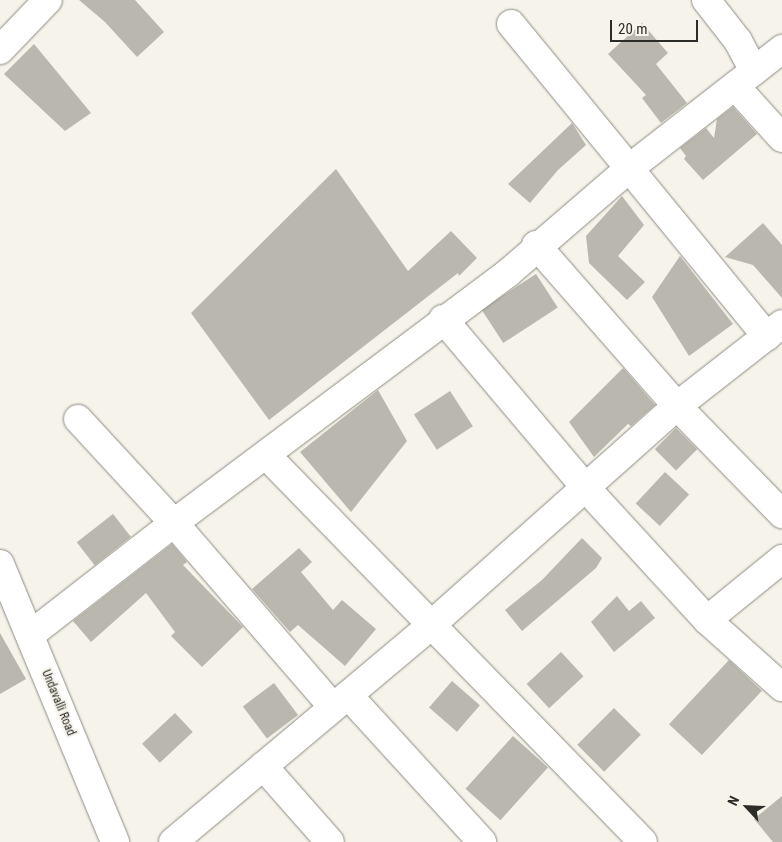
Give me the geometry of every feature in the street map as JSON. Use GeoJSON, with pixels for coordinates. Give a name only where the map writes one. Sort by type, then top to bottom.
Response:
{"type":"FeatureCollection","features":[{"type":"Feature","properties":{"kind":"street"},"geometry":{"type":"LineString","coordinates":[[3,40],[48,0]]}},
{"type":"Feature","properties":{"kind":"street"},"geometry":{"type":"LineString","coordinates":[[706,0],[738,42],[745,79],[782,138]]}},
{"type":"Feature","properties":{"kind":"street"},"geometry":{"type":"LineString","coordinates":[[173,842],[430,626],[677,406],[774,331],[631,167],[511,24]]}},
{"type":"Feature","properties":{"kind":"street"},"geometry":{"type":"LineString","coordinates":[[30,635],[443,319],[508,273],[536,245],[631,167],[782,49]]}},
{"type":"Feature","properties":{"kind":"street"},"geometry":{"type":"LineString","coordinates":[[536,245],[677,406],[782,514]]}},
{"type":"Feature","properties":{"kind":"street"},"geometry":{"type":"LineString","coordinates":[[443,319],[586,488],[707,620],[782,686]]}},
{"type":"Feature","properties":{"kind":"street"},"geometry":{"type":"LineString","coordinates":[[78,419],[340,701],[482,842]]}},
{"type":"Feature","properties":{"kind":"street"},"geometry":{"type":"LineString","coordinates":[[266,455],[430,626],[643,842]]}},
{"type":"Feature","properties":{"kind":"street"},"geometry":{"type":"LineString","coordinates":[[707,620],[782,560]]}},
{"type":"Feature","properties":{"kind":"street","name":"Undavalli Road"},"geometry":{"type":"LineString","coordinates":[[0,564],[115,842]]}},
{"type":"Feature","properties":{"kind":"street"},"geometry":{"type":"LineString","coordinates":[[263,766],[330,842]]}},
{"type":"Feature","properties":{"kind":"building"},"geometry":{"type":"Polygon","coordinates":[[[79,0],[135,0],[164,32],[137,57],[105,22],[79,0]]]}},
{"type":"Feature","properties":{"kind":"building"},"geometry":{"type":"Polygon","coordinates":[[[642,23],[668,53],[656,64],[687,103],[661,123],[642,98],[646,95],[608,54],[642,23]]]}},
{"type":"Feature","properties":{"kind":"building"},"geometry":{"type":"Polygon","coordinates":[[[34,44],[91,113],[65,131],[4,74],[34,44]]]}},
{"type":"Feature","properties":{"kind":"building"},"geometry":{"type":"Polygon","coordinates":[[[733,107],[757,134],[703,180],[684,159],[686,156],[680,148],[706,128],[714,138],[717,119],[733,107]]]}},
{"type":"Feature","properties":{"kind":"building"},"geometry":{"type":"Polygon","coordinates":[[[572,123],[586,145],[558,170],[530,203],[508,184],[572,123]]]}},
{"type":"Feature","properties":{"kind":"building"},"geometry":{"type":"Polygon","coordinates":[[[336,169],[408,271],[451,231],[477,258],[459,276],[458,273],[269,420],[191,313],[336,169]]]}},
{"type":"Feature","properties":{"kind":"building"},"geometry":{"type":"Polygon","coordinates":[[[622,196],[644,225],[618,256],[645,282],[627,300],[589,263],[586,236],[622,196]]]}},
{"type":"Feature","properties":{"kind":"building"},"geometry":{"type":"Polygon","coordinates":[[[763,223],[782,245],[782,298],[753,265],[725,257],[763,223]]]}},
{"type":"Feature","properties":{"kind":"building"},"geometry":{"type":"Polygon","coordinates":[[[680,256],[733,324],[689,356],[652,297],[680,256]]]}},
{"type":"Feature","properties":{"kind":"building"},"geometry":{"type":"Polygon","coordinates":[[[536,274],[558,308],[503,343],[481,309],[536,274]]]}},
{"type":"Feature","properties":{"kind":"building"},"geometry":{"type":"Polygon","coordinates":[[[623,368],[655,405],[631,426],[628,424],[594,457],[569,422],[623,368]]]}},
{"type":"Feature","properties":{"kind":"building"},"geometry":{"type":"Polygon","coordinates":[[[378,390],[407,441],[351,512],[300,452],[378,390]]]}},
{"type":"Feature","properties":{"kind":"building"},"geometry":{"type":"Polygon","coordinates":[[[450,391],[473,426],[437,450],[414,414],[450,391]]]}},
{"type":"Feature","properties":{"kind":"building"},"geometry":{"type":"Polygon","coordinates":[[[676,428],[697,449],[676,470],[655,449],[676,428]]]}},
{"type":"Feature","properties":{"kind":"building"},"geometry":{"type":"Polygon","coordinates":[[[665,472],[689,495],[660,526],[636,503],[665,472]]]}},
{"type":"Feature","properties":{"kind":"building"},"geometry":{"type":"Polygon","coordinates":[[[113,514],[131,537],[95,565],[77,542],[113,514]]]}},
{"type":"Feature","properties":{"kind":"building"},"geometry":{"type":"Polygon","coordinates":[[[582,538],[602,558],[596,568],[522,631],[505,610],[542,580],[582,538]]]}},
{"type":"Feature","properties":{"kind":"building"},"geometry":{"type":"Polygon","coordinates":[[[172,544],[187,562],[183,565],[243,627],[202,667],[171,636],[175,632],[146,593],[91,642],[73,621],[172,544]]]}},
{"type":"Feature","properties":{"kind":"building"},"geometry":{"type":"Polygon","coordinates":[[[299,548],[312,562],[301,572],[333,610],[342,600],[376,629],[345,666],[298,625],[290,632],[252,589],[299,548]]]}},
{"type":"Feature","properties":{"kind":"building"},"geometry":{"type":"Polygon","coordinates":[[[617,596],[629,611],[641,601],[655,618],[614,652],[591,622],[617,596]]]}},
{"type":"Feature","properties":{"kind":"building"},"geometry":{"type":"Polygon","coordinates":[[[0,633],[26,679],[0,694],[0,633]]]}},
{"type":"Feature","properties":{"kind":"building"},"geometry":{"type":"Polygon","coordinates":[[[561,652],[584,676],[549,708],[527,684],[561,652]]]}},
{"type":"Feature","properties":{"kind":"building"},"geometry":{"type":"Polygon","coordinates":[[[729,660],[762,691],[702,755],[669,724],[729,660]]]}},
{"type":"Feature","properties":{"kind":"building"},"geometry":{"type":"Polygon","coordinates":[[[452,681],[480,705],[457,732],[429,707],[452,681]]]}},
{"type":"Feature","properties":{"kind":"building"},"geometry":{"type":"Polygon","coordinates":[[[274,683],[298,715],[267,738],[243,706],[274,683]]]}},
{"type":"Feature","properties":{"kind":"building"},"geometry":{"type":"Polygon","coordinates":[[[614,708],[641,735],[604,772],[577,745],[614,708]]]}},
{"type":"Feature","properties":{"kind":"building"},"geometry":{"type":"Polygon","coordinates":[[[175,713],[193,732],[160,763],[142,744],[175,713]]]}},
{"type":"Feature","properties":{"kind":"building"},"geometry":{"type":"Polygon","coordinates":[[[513,736],[548,767],[500,820],[465,789],[513,736]]]}},
{"type":"Feature","properties":{"kind":"building"},"geometry":{"type":"Polygon","coordinates":[[[782,796],[782,842],[773,842],[754,819],[782,796]]]}}]}
